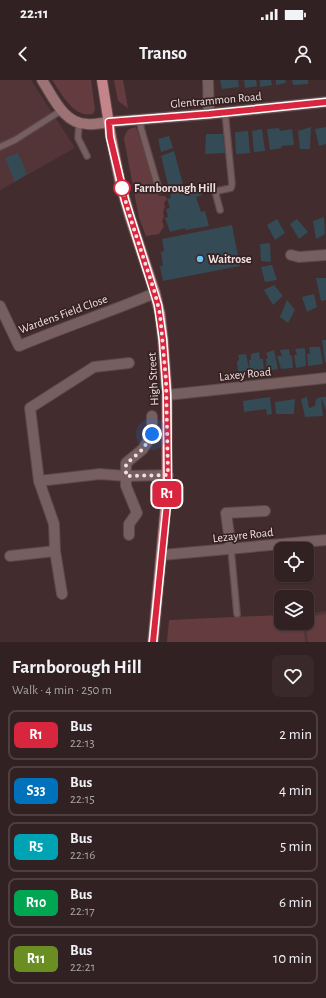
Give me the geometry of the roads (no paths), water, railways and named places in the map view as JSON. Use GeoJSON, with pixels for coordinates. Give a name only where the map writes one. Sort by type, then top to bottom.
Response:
{"type":"FeatureCollection","features":[{"type":"Feature","properties":{"kind":"main road"},"geometry":{"type":"LineString","coordinates":[[42,80],[62,110],[72,121],[86,124],[109,122]]}},
{"type":"Feature","properties":{"kind":"main road","name":"High Street"},"geometry":{"type":"LineString","coordinates":[[102,80],[110,137],[125,200],[155,293],[162,328],[167,395],[168,494],[152,642]]}},
{"type":"Feature","properties":{"kind":"street"},"geometry":{"type":"LineString","coordinates":[[208,80],[209,114]]}},
{"type":"Feature","properties":{"kind":"street","name":"Glentrammon Road"},"geometry":{"type":"LineString","coordinates":[[109,122],[209,114],[326,102]]}},
{"type":"Feature","properties":{"kind":"street"},"geometry":{"type":"LineString","coordinates":[[297,259],[326,255]]}},
{"type":"Feature","properties":{"kind":"street","name":"Wardens Field Close"},"geometry":{"type":"LineString","coordinates":[[0,306],[19,346],[155,293]]}},
{"type":"Feature","properties":{"kind":"street"},"geometry":{"type":"LineString","coordinates":[[62,594],[55,551],[54,524],[39,481],[30,408],[94,367],[129,362]]}},
{"type":"Feature","properties":{"kind":"street","name":"Laxey Road"},"geometry":{"type":"LineString","coordinates":[[167,395],[326,378]]}},
{"type":"Feature","properties":{"kind":"street"},"geometry":{"type":"LineString","coordinates":[[129,535],[129,524],[137,513],[126,486],[126,464],[143,449],[152,434],[152,416]]}},
{"type":"Feature","properties":{"kind":"street"},"geometry":{"type":"LineString","coordinates":[[39,481],[100,474],[126,476],[168,475]]}},
{"type":"Feature","properties":{"kind":"street"},"geometry":{"type":"LineString","coordinates":[[231,549],[226,513],[264,510]]}},
{"type":"Feature","properties":{"kind":"street","name":"Lezayre Road"},"geometry":{"type":"LineString","coordinates":[[162,555],[326,540]]}},
{"type":"Feature","properties":{"kind":"street"},"geometry":{"type":"LineString","coordinates":[[10,556],[55,551]]}},
{"type":"Feature","properties":{"kind":"lane"},"geometry":{"type":"LineString","coordinates":[[0,147],[15,140],[62,110]]}},
{"type":"Feature","properties":{"kind":"lane"},"geometry":{"type":"LineString","coordinates":[[220,210],[216,195],[217,191],[231,188],[232,184],[225,112]]}},
{"type":"Feature","properties":{"kind":"lane"},"geometry":{"type":"LineString","coordinates":[[140,119],[141,128],[159,190]]}},
{"type":"Feature","properties":{"kind":"lane"},"geometry":{"type":"LineString","coordinates":[[79,123],[78,138],[87,156]]}},
{"type":"Feature","properties":{"kind":"lane"},"geometry":{"type":"LineString","coordinates":[[231,549],[237,614]]}},
{"type":"Feature","properties":{"kind":"place","name":"Farnborough Hill"},"geometry":{"type":"Point","coordinates":[122,188]}},
{"type":"Feature","properties":{"kind":"place","name":"Waitrose"},"geometry":{"type":"Point","coordinates":[200,259]}}]}
